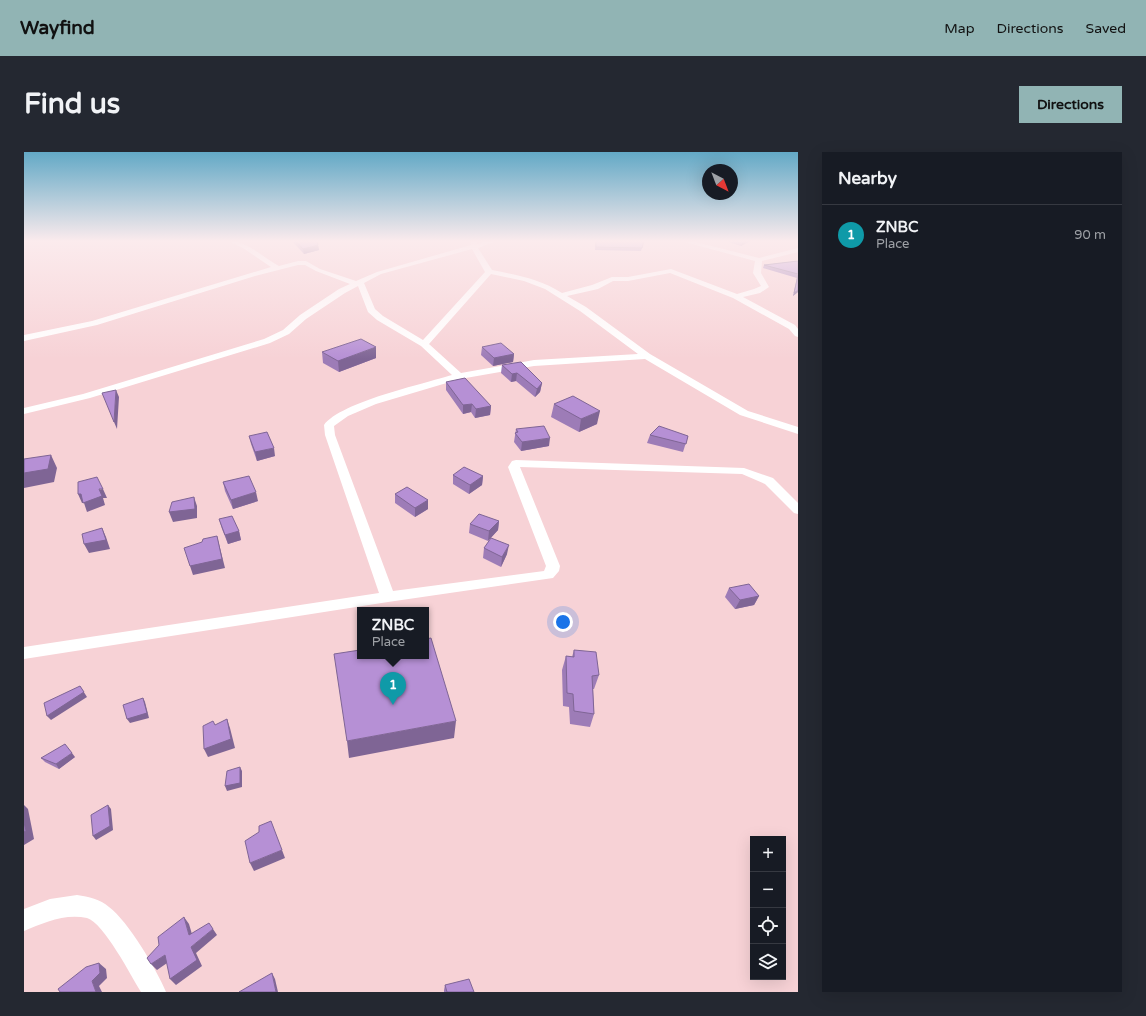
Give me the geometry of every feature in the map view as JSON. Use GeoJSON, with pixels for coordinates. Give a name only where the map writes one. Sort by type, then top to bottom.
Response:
{"type":"FeatureCollection","features":[{"type":"Feature","properties":{"kind":"street"},"geometry":{"type":"LineString","coordinates":[[24,338],[70,330],[237,280]]}},
{"type":"Feature","properties":{"kind":"street"},"geometry":{"type":"LineString","coordinates":[[349,280],[358,283],[370,310],[380,318],[424,344],[459,376]]}},
{"type":"Feature","properties":{"kind":"street"},"geometry":{"type":"LineString","coordinates":[[24,411],[86,396],[267,341],[286,332],[302,317],[342,291],[364,280]]}},
{"type":"Feature","properties":{"kind":"street"},"geometry":{"type":"LineString","coordinates":[[424,344],[482,280]]}},
{"type":"Feature","properties":{"kind":"street"},"geometry":{"type":"LineString","coordinates":[[526,280],[538,283],[562,295],[616,332],[647,356],[744,412],[798,431]]}},
{"type":"Feature","properties":{"kind":"street"},"geometry":{"type":"LineString","coordinates":[[562,295],[595,287],[609,280]]}},
{"type":"Feature","properties":{"kind":"street"},"geometry":{"type":"LineString","coordinates":[[695,280],[736,296],[792,327],[798,334]]}},
{"type":"Feature","properties":{"kind":"street"},"geometry":{"type":"LineString","coordinates":[[736,296],[765,287],[761,280]]}},
{"type":"Feature","properties":{"kind":"street"},"geometry":{"type":"LineString","coordinates":[[388,597],[330,435],[329,425],[344,414],[372,402],[459,376],[534,363],[647,356]]}},
{"type":"Feature","properties":{"kind":"street"},"geometry":{"type":"LineString","coordinates":[[24,653],[388,597],[548,575],[552,571],[553,566],[514,467],[516,463],[744,471],[769,481],[798,510]]}},
{"type":"Feature","properties":{"kind":"street"},"geometry":{"type":"LineString","coordinates":[[24,920],[44,911],[78,905],[96,910],[111,923],[154,992]]}},
{"type":"Feature","properties":{"kind":"building"},"geometry":{"type":"Polygon","coordinates":[[[797,280],[798,280],[798,290],[794,293],[797,280]]]}},
{"type":"Feature","properties":{"kind":"building"},"geometry":{"type":"Polygon","coordinates":[[[361,339],[376,347],[338,361],[322,352],[361,339]]]}},
{"type":"Feature","properties":{"kind":"building"},"geometry":{"type":"Polygon","coordinates":[[[501,343],[514,354],[494,358],[482,347],[501,343]]]}},
{"type":"Feature","properties":{"kind":"building"},"geometry":{"type":"Polygon","coordinates":[[[521,362],[542,383],[537,389],[517,373],[512,374],[502,365],[521,362]]]}},
{"type":"Feature","properties":{"kind":"building"},"geometry":{"type":"Polygon","coordinates":[[[465,378],[491,406],[476,409],[472,404],[463,405],[446,382],[465,378]]]}},
{"type":"Feature","properties":{"kind":"building"},"geometry":{"type":"Polygon","coordinates":[[[116,390],[114,422],[102,393],[116,390]]]}},
{"type":"Feature","properties":{"kind":"building"},"geometry":{"type":"Polygon","coordinates":[[[573,396],[600,411],[581,419],[554,404],[573,396]]]}},
{"type":"Feature","properties":{"kind":"building"},"geometry":{"type":"Polygon","coordinates":[[[544,426],[550,438],[522,442],[515,433],[518,432],[516,429],[544,426]]]}},
{"type":"Feature","properties":{"kind":"building"},"geometry":{"type":"Polygon","coordinates":[[[659,426],[688,436],[686,444],[650,435],[659,426]]]}},
{"type":"Feature","properties":{"kind":"building"},"geometry":{"type":"Polygon","coordinates":[[[267,432],[274,448],[255,452],[249,436],[267,432]]]}},
{"type":"Feature","properties":{"kind":"building"},"geometry":{"type":"Polygon","coordinates":[[[51,455],[48,469],[24,473],[24,459],[51,455]]]}},
{"type":"Feature","properties":{"kind":"building"},"geometry":{"type":"Polygon","coordinates":[[[464,467],[483,476],[470,485],[453,475],[464,467]]]}},
{"type":"Feature","properties":{"kind":"building"},"geometry":{"type":"Polygon","coordinates":[[[249,476],[256,492],[231,500],[223,482],[249,476]]]}},
{"type":"Feature","properties":{"kind":"building"},"geometry":{"type":"Polygon","coordinates":[[[97,477],[103,489],[99,489],[102,496],[83,503],[81,494],[78,494],[78,482],[97,477]]]}},
{"type":"Feature","properties":{"kind":"building"},"geometry":{"type":"Polygon","coordinates":[[[407,487],[428,500],[415,508],[395,494],[407,487]]]}},
{"type":"Feature","properties":{"kind":"building"},"geometry":{"type":"Polygon","coordinates":[[[194,497],[195,509],[169,512],[172,502],[194,497]]]}},
{"type":"Feature","properties":{"kind":"building"},"geometry":{"type":"Polygon","coordinates":[[[479,514],[499,521],[489,531],[470,524],[479,514]]]}},
{"type":"Feature","properties":{"kind":"building"},"geometry":{"type":"Polygon","coordinates":[[[232,516],[239,531],[225,535],[219,519],[232,516]]]}},
{"type":"Feature","properties":{"kind":"building"},"geometry":{"type":"Polygon","coordinates":[[[102,528],[106,540],[84,544],[82,534],[102,528]]]}},
{"type":"Feature","properties":{"kind":"building"},"geometry":{"type":"Polygon","coordinates":[[[217,536],[222,559],[190,566],[184,548],[202,542],[203,539],[217,536]]]}},
{"type":"Feature","properties":{"kind":"building"},"geometry":{"type":"Polygon","coordinates":[[[491,538],[509,545],[502,557],[484,548],[491,538]]]}},
{"type":"Feature","properties":{"kind":"building"},"geometry":{"type":"Polygon","coordinates":[[[749,584],[759,596],[740,600],[729,588],[749,584]]]}},
{"type":"Feature","properties":{"kind":"building"},"geometry":{"type":"Polygon","coordinates":[[[429,638],[431,638],[456,721],[347,741],[334,654],[357,650],[357,659],[429,659],[429,638]]]}},
{"type":"Feature","properties":{"kind":"building"},"geometry":{"type":"Polygon","coordinates":[[[574,650],[596,652],[599,675],[592,676],[594,714],[574,711],[573,694],[567,693],[566,656],[574,657],[574,650]]]}},
{"type":"Feature","properties":{"kind":"building"},"geometry":{"type":"Polygon","coordinates":[[[80,686],[84,692],[47,716],[44,703],[80,686]]]}},
{"type":"Feature","properties":{"kind":"building"},"geometry":{"type":"Polygon","coordinates":[[[143,698],[147,713],[127,719],[123,705],[143,698]]]}},
{"type":"Feature","properties":{"kind":"building"},"geometry":{"type":"Polygon","coordinates":[[[227,719],[231,739],[204,749],[203,726],[213,721],[215,725],[227,719]]]}},
{"type":"Feature","properties":{"kind":"building"},"geometry":{"type":"Polygon","coordinates":[[[65,744],[72,753],[56,764],[41,758],[65,744]]]}},
{"type":"Feature","properties":{"kind":"building"},"geometry":{"type":"Polygon","coordinates":[[[240,767],[240,783],[225,786],[227,771],[240,767]]]}},
{"type":"Feature","properties":{"kind":"building"},"geometry":{"type":"Polygon","coordinates":[[[108,805],[110,826],[93,836],[91,815],[108,805]]]}},
{"type":"Feature","properties":{"kind":"building"},"geometry":{"type":"Polygon","coordinates":[[[271,821],[282,850],[250,863],[245,841],[259,832],[259,826],[271,821]]]}},
{"type":"Feature","properties":{"kind":"building"},"geometry":{"type":"Polygon","coordinates":[[[184,917],[189,935],[209,923],[213,929],[191,947],[197,960],[170,979],[165,955],[151,964],[147,958],[159,945],[158,937],[184,917]]]}},
{"type":"Feature","properties":{"kind":"building"},"geometry":{"type":"Polygon","coordinates":[[[99,963],[100,973],[92,981],[96,992],[60,992],[58,989],[86,967],[99,963]]]}},
{"type":"Feature","properties":{"kind":"building"},"geometry":{"type":"Polygon","coordinates":[[[272,973],[276,992],[239,992],[272,973]]]}},
{"type":"Feature","properties":{"kind":"building"},"geometry":{"type":"Polygon","coordinates":[[[469,979],[474,992],[447,992],[445,985],[469,979]]]}},
{"type":"Feature","properties":{"kind":"place","name":"ZNBC"},"geometry":{"type":"Point","coordinates":[393,705]}}]}
